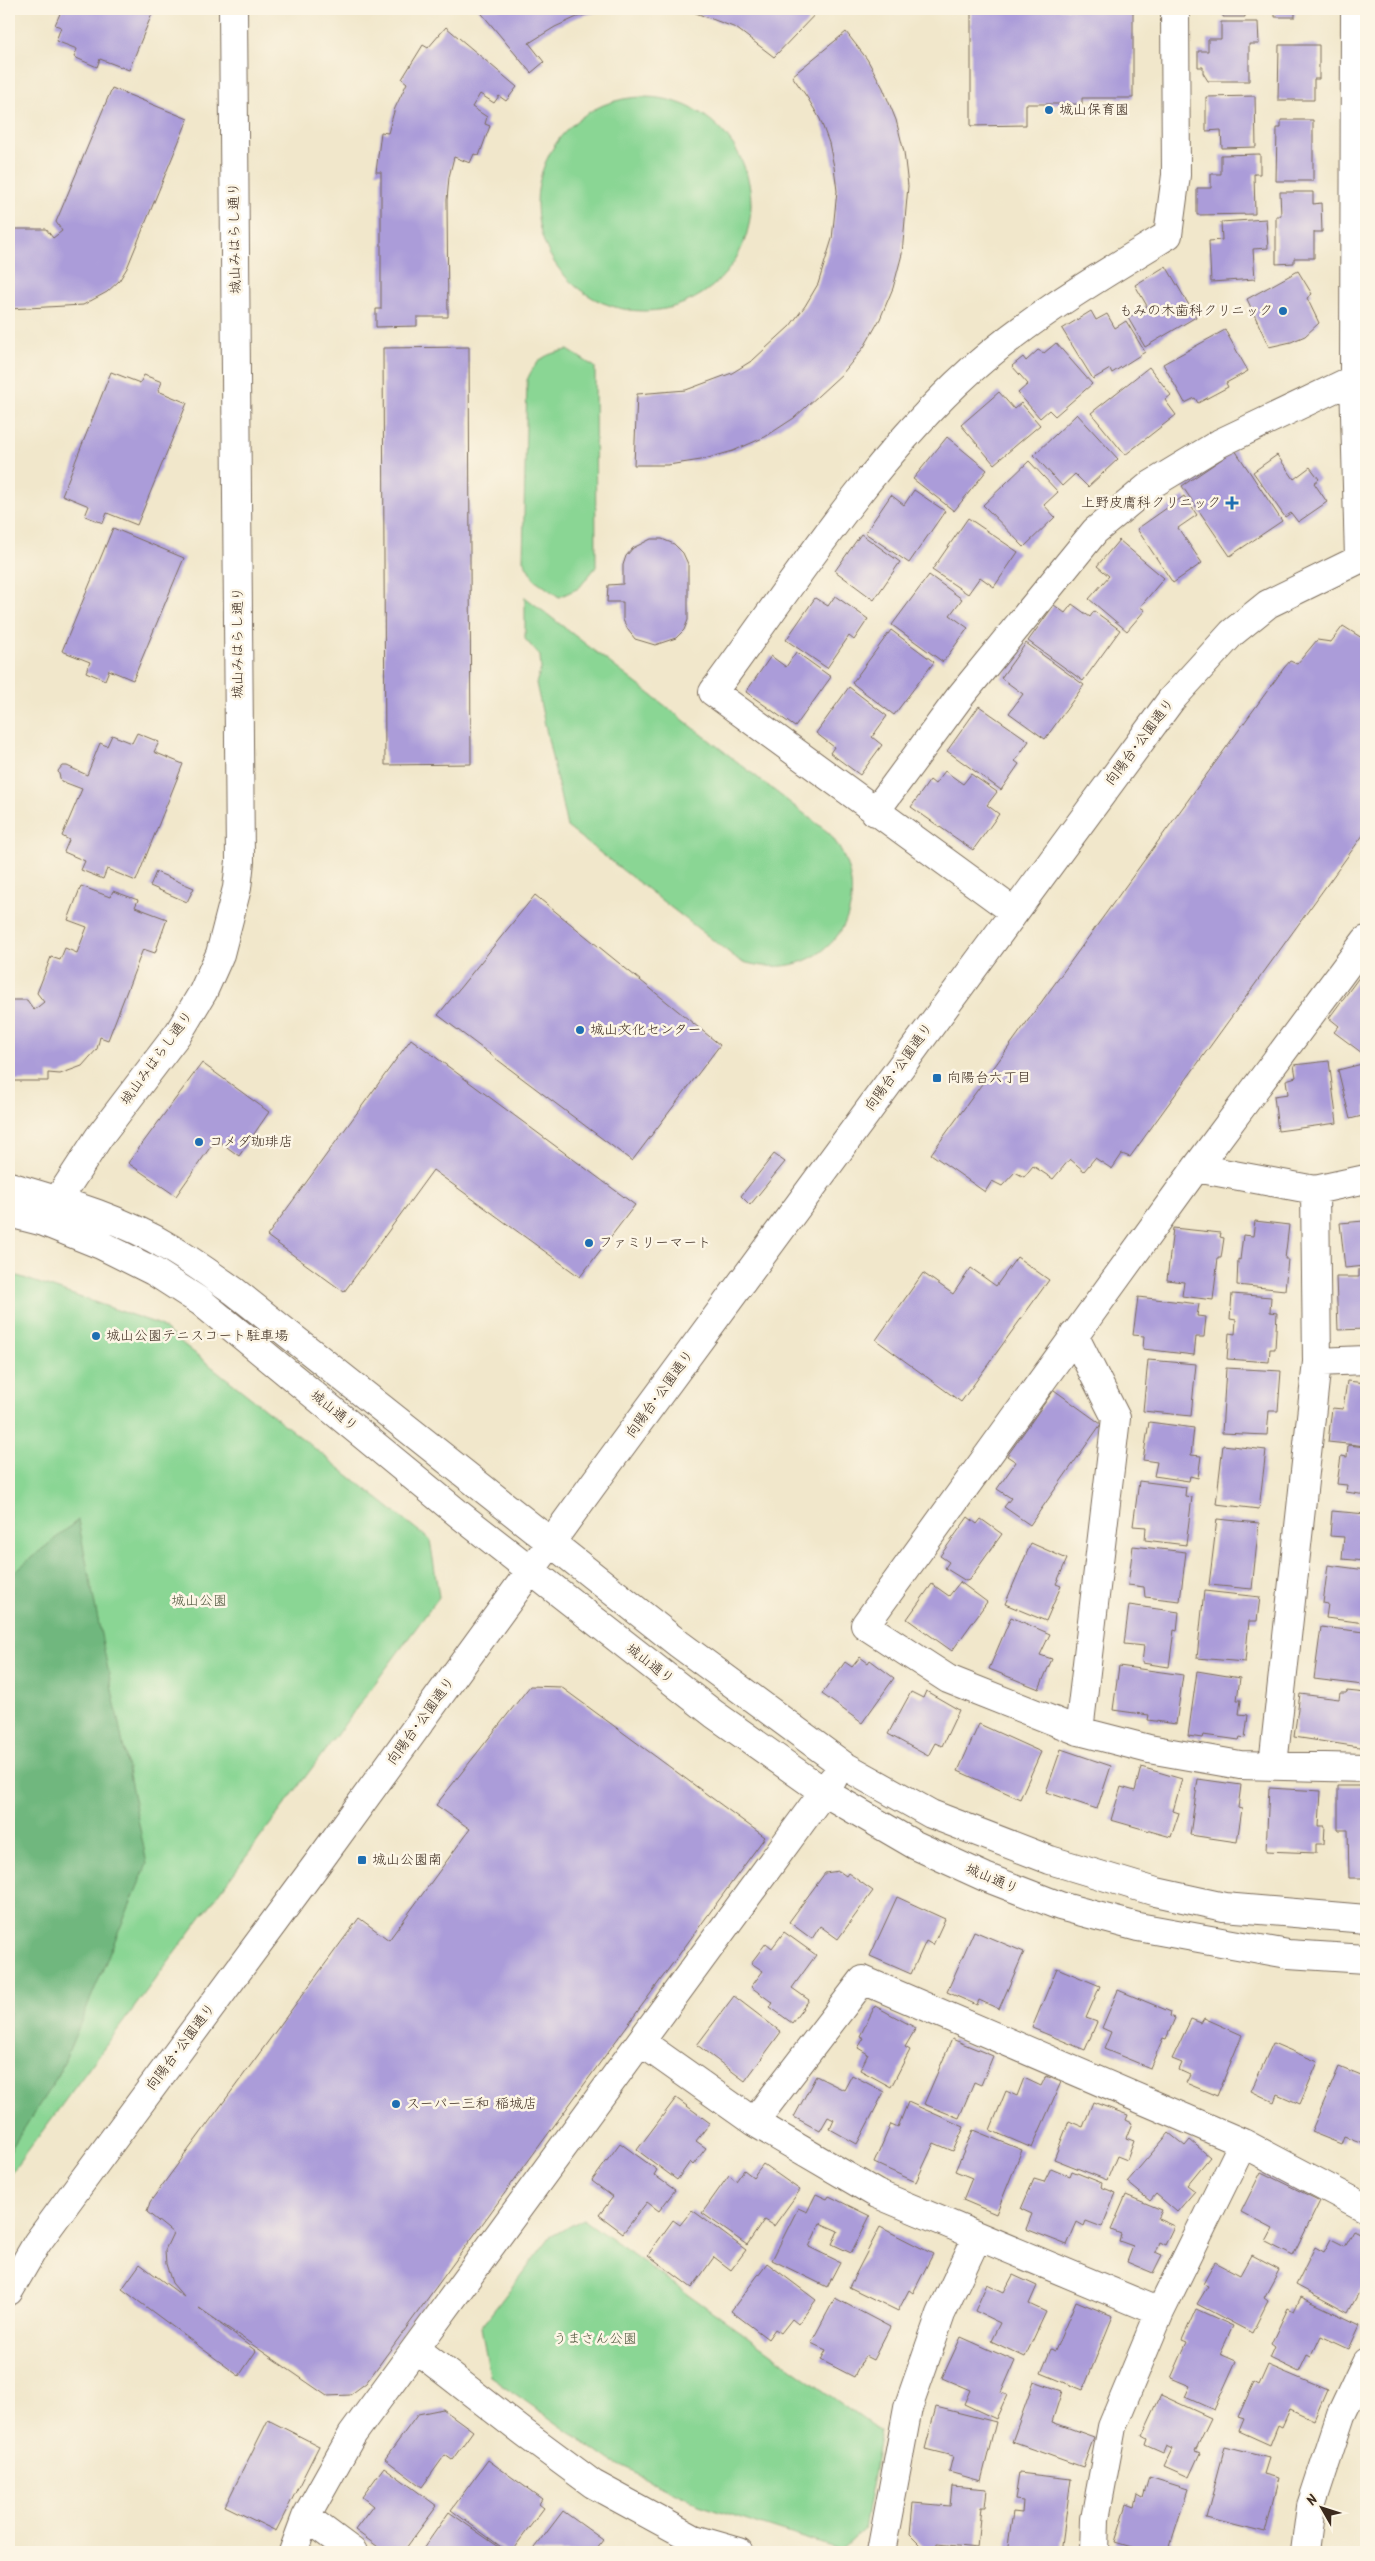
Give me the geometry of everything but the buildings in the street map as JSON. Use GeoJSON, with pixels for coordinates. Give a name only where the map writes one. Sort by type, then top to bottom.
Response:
{"type":"FeatureCollection","features":[{"type":"Feature","properties":{"kind":"street","name":"城山みはらし通り"},"geometry":{"type":"LineString","coordinates":[[51,1211],[99,1137],[179,1032],[202,992],[220,954],[237,888],[240,852],[233,9]]}},
{"type":"Feature","properties":{"kind":"street"},"geometry":{"type":"LineString","coordinates":[[1014,911],[875,812],[714,692],[881,462],[956,384],[1021,328],[1168,235],[1176,175],[1175,9]]}},
{"type":"Feature","properties":{"kind":"street"},"geometry":{"type":"LineString","coordinates":[[1355,9],[1354,379],[1363,557]]}},
{"type":"Feature","properties":{"kind":"street"},"geometry":{"type":"LineString","coordinates":[[875,812],[970,683],[1095,531],[1149,486],[1220,443],[1354,379]]}},
{"type":"Feature","properties":{"kind":"street","name":"向陽台･公園通り"},"geometry":{"type":"LineString","coordinates":[[9,2291],[37,2243],[72,2195],[317,1864],[530,1570],[1014,911],[1171,700],[1232,633],[1268,604],[1363,557]]}},
{"type":"Feature","properties":{"kind":"street"},"geometry":{"type":"LineString","coordinates":[[1366,940],[1196,1168],[865,1624],[948,1679],[1079,1731],[1168,1752],[1240,1765],[1366,1768]]}},
{"type":"Feature","properties":{"kind":"street"},"geometry":{"type":"LineString","coordinates":[[1196,1168],[1315,1190],[1366,1179]]}},
{"type":"Feature","properties":{"kind":"street","name":"城山通り"},"geometry":{"type":"LineString","coordinates":[[9,1186],[51,1211],[101,1245],[153,1271],[201,1302],[530,1570],[714,1714],[824,1792],[915,1845],[985,1877],[1060,1906],[1138,1927],[1196,1939],[1288,1954],[1366,1959]]}},
{"type":"Feature","properties":{"kind":"street"},"geometry":{"type":"LineString","coordinates":[[1273,1765],[1317,1362],[1315,1190]]}},
{"type":"Feature","properties":{"kind":"street","name":"城山通り"},"geometry":{"type":"LineString","coordinates":[[9,1213],[51,1211],[106,1218],[169,1247],[234,1290],[679,1644],[843,1765],[930,1814],[1050,1860],[1156,1892],[1224,1907],[1366,1919]]}},
{"type":"Feature","properties":{"kind":"street"},"geometry":{"type":"LineString","coordinates":[[1074,1335],[1116,1418],[1079,1731]]}},
{"type":"Feature","properties":{"kind":"street"},"geometry":{"type":"LineString","coordinates":[[1317,1362],[1366,1360]]}},
{"type":"Feature","properties":{"kind":"street"},"geometry":{"type":"LineString","coordinates":[[293,2552],[306,2517],[352,2435],[642,2042],[843,1765]]}},
{"type":"Feature","properties":{"kind":"street"},"geometry":{"type":"LineString","coordinates":[[754,2122],[863,1980],[1243,2143],[1366,2208]]}},
{"type":"Feature","properties":{"kind":"street"},"geometry":{"type":"LineString","coordinates":[[642,2042],[754,2122],[876,2194],[1160,2312]]}},
{"type":"Feature","properties":{"kind":"street"},"geometry":{"type":"LineString","coordinates":[[1094,2552],[1095,2519],[1112,2427],[1160,2312],[1243,2143]]}},
{"type":"Feature","properties":{"kind":"street"},"geometry":{"type":"LineString","coordinates":[[881,2552],[908,2408],[941,2314],[977,2237]]}},
{"type":"Feature","properties":{"kind":"street"},"geometry":{"type":"LineString","coordinates":[[416,2349],[593,2484],[694,2546],[739,2552]]}},
{"type":"Feature","properties":{"kind":"street"},"geometry":{"type":"LineString","coordinates":[[1305,2552],[1311,2506],[1340,2415],[1366,2362]]}},
{"type":"Feature","properties":{"kind":"street"},"geometry":{"type":"LineString","coordinates":[[306,2517],[353,2552]]}},
{"type":"Feature","properties":{"kind":"green space"},"geometry":{"type":"Polygon","coordinates":[[[633,97],[655,97],[675,101],[695,109],[720,128],[739,153],[747,173],[751,204],[747,235],[739,255],[720,280],[695,299],[675,307],[655,311],[633,311],[613,307],[593,299],[576,287],[561,272],[549,255],[541,235],[537,215],[537,193],[541,173],[549,153],[561,136],[576,121],[593,109],[613,101],[633,97]]]}},
{"type":"Feature","properties":{"kind":"green space"},"geometry":{"type":"Polygon","coordinates":[[[568,350],[595,367],[596,567],[579,588],[559,597],[534,579],[523,560],[527,380],[534,367],[543,358],[553,353],[568,350]]]}},
{"type":"Feature","properties":{"kind":"green space"},"geometry":{"type":"Polygon","coordinates":[[[525,597],[829,833],[845,860],[851,887],[849,912],[838,934],[821,952],[799,963],[771,966],[740,961],[567,827],[536,683],[541,669],[540,656],[525,639],[525,597]]]}},
{"type":"Feature","properties":{"kind":"green space","name":"城山公園"},"geometry":{"type":"Polygon","coordinates":[[[9,1273],[158,1324],[430,1540],[439,1597],[9,2176],[9,1273]]]}},
{"type":"Feature","properties":{"kind":"green space"},"geometry":{"type":"Polygon","coordinates":[[[78,1520],[147,1864],[59,2074],[9,2152],[9,1576],[78,1520]]]}},
{"type":"Feature","properties":{"kind":"green space","name":"うまさん公園"},"geometry":{"type":"Polygon","coordinates":[[[583,2219],[881,2432],[863,2529],[841,2550],[698,2504],[610,2461],[490,2376],[481,2327],[550,2237],[583,2219]]]}},
{"type":"Feature","properties":{"kind":"place","name":"城山保育園"},"geometry":{"type":"Point","coordinates":[1049,110]}},
{"type":"Feature","properties":{"kind":"place","name":"もみの木歯科クリニック"},"geometry":{"type":"Point","coordinates":[1283,311]}},
{"type":"Feature","properties":{"kind":"place","name":"上野皮膚科クリニック"},"geometry":{"type":"Point","coordinates":[1232,503]}},
{"type":"Feature","properties":{"kind":"place","name":"城山文化センター"},"geometry":{"type":"Point","coordinates":[580,1030]}},
{"type":"Feature","properties":{"kind":"place","name":"向陽台六丁目"},"geometry":{"type":"Point","coordinates":[937,1078]}},
{"type":"Feature","properties":{"kind":"place","name":"コメダ珈琲店"},"geometry":{"type":"Point","coordinates":[199,1142]}},
{"type":"Feature","properties":{"kind":"place","name":"ファミリーマート"},"geometry":{"type":"Point","coordinates":[589,1243]}},
{"type":"Feature","properties":{"kind":"place","name":"城山公園テニスコート駐車場"},"geometry":{"type":"Point","coordinates":[96,1336]}},
{"type":"Feature","properties":{"kind":"place","name":"城山公園南"},"geometry":{"type":"Point","coordinates":[362,1860]}},
{"type":"Feature","properties":{"kind":"place","name":"スーパー三和 稲城店"},"geometry":{"type":"Point","coordinates":[396,2104]}}]}
